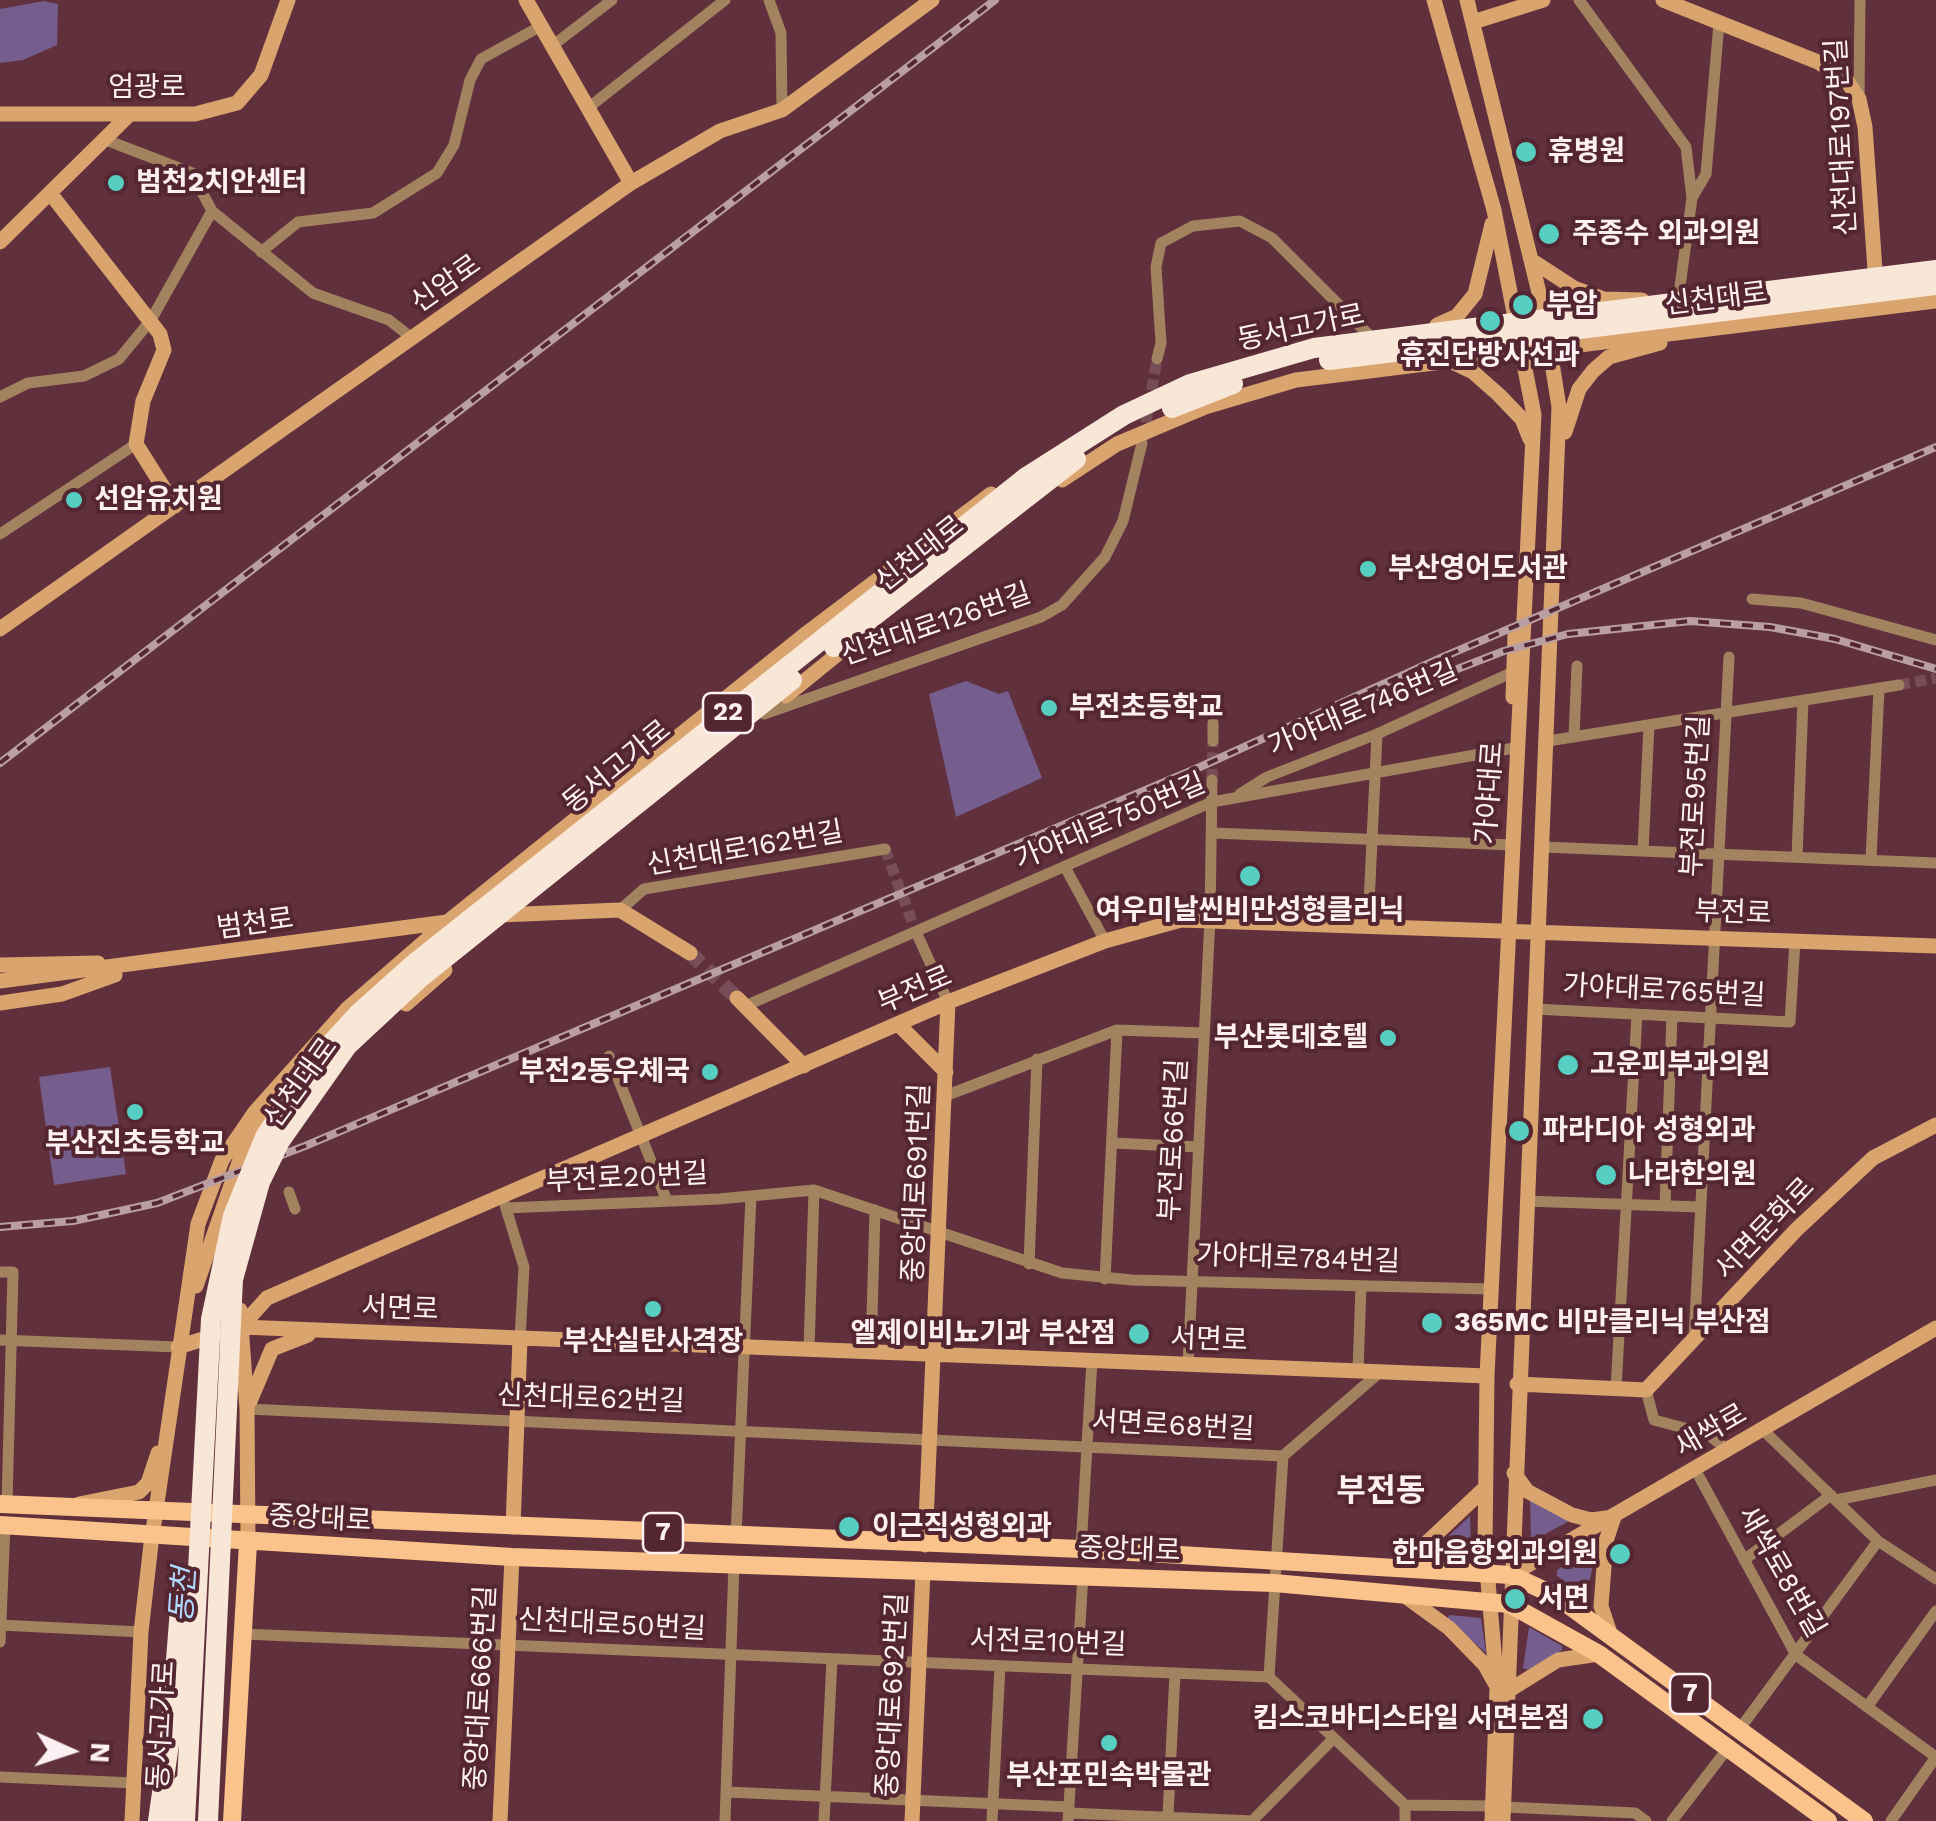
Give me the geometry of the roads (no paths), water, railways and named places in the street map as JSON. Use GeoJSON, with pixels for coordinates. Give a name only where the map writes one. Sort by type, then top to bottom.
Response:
{"type":"FeatureCollection","features":[{"type":"Feature","properties":{"kind":"highway","name":"동서고가로"},"geometry":{"type":"LineString","coordinates":[[185,1821],[211,1318],[232,1216],[266,1137],[315,1062],[358,1014],[415,963],[1040,468],[1124,414],[1190,384],[1314,348],[1936,267]]}},
{"type":"Feature","properties":{"kind":"highway","name":"동서고가로"},"geometry":{"type":"LineString","coordinates":[[196,1821],[216,1419],[234,1267],[260,1182],[280,1141],[313,1089],[379,1013],[1030,493],[1135,424],[1242,381],[1316,362],[1936,285]]}},
{"type":"Feature","properties":{"kind":"highway"},"geometry":{"type":"LineString","coordinates":[[208,1821],[234,1267]]}},
{"type":"Feature","properties":{"kind":"highway"},"geometry":{"type":"LineString","coordinates":[[158,1821],[170,1737],[190,1492],[202,1448]]}},
{"type":"Feature","properties":{"kind":"highway"},"geometry":{"type":"LineString","coordinates":[[174,1821],[187,1763]]}},
{"type":"Feature","properties":{"kind":"main road","name":"엄광로"},"geometry":{"type":"LineString","coordinates":[[0,114],[195,114],[236,103],[261,75],[288,0]]}},
{"type":"Feature","properties":{"kind":"main road"},"geometry":{"type":"LineString","coordinates":[[526,0],[632,183]]}},
{"type":"Feature","properties":{"kind":"main road","name":"가야대로"},"geometry":{"type":"LineString","coordinates":[[1434,0],[1494,210],[1524,351],[1534,452],[1506,930],[1487,1376],[1485,1488],[1489,1572],[1500,1602]]}},
{"type":"Feature","properties":{"kind":"main road"},"geometry":{"type":"LineString","coordinates":[[1467,0],[1544,313],[1559,406],[1557,459]]}},
{"type":"Feature","properties":{"kind":"main road"},"geometry":{"type":"LineString","coordinates":[[1472,22],[1544,0]]}},
{"type":"Feature","properties":{"kind":"main road"},"geometry":{"type":"LineString","coordinates":[[1663,0],[1818,62],[1847,82],[1859,99]]}},
{"type":"Feature","properties":{"kind":"main road","name":"신암로"},"geometry":{"type":"LineString","coordinates":[[0,629],[632,183],[720,131],[782,110],[929,1]]}},
{"type":"Feature","properties":{"kind":"main road","name":"신천대로197번길"},"geometry":{"type":"LineString","coordinates":[[1859,99],[1865,126],[1875,270]]}},
{"type":"Feature","properties":{"kind":"main road"},"geometry":{"type":"LineString","coordinates":[[0,242],[130,114]]}},
{"type":"Feature","properties":{"kind":"main road"},"geometry":{"type":"LineString","coordinates":[[50,192],[150,320],[164,350],[144,401],[136,444],[175,506]]}},
{"type":"Feature","properties":{"kind":"main road"},"geometry":{"type":"LineString","coordinates":[[1437,325],[1467,306],[1480,285],[1494,210]]}},
{"type":"Feature","properties":{"kind":"main road"},"geometry":{"type":"LineString","coordinates":[[1531,260],[1574,288],[1604,299],[1646,300]]}},
{"type":"Feature","properties":{"kind":"main road","name":"신천대로"},"geometry":{"type":"LineString","coordinates":[[132,1821],[141,1632],[178,1348],[214,1225],[243,1150],[275,1094],[347,1009],[446,922],[936,533],[1100,421],[1188,378],[1285,349],[1437,325],[1875,270],[1936,267]]}},
{"type":"Feature","properties":{"kind":"main road","name":"신천대로"},"geometry":{"type":"LineString","coordinates":[[232,1821],[248,1543],[247,1409],[240,1285],[253,1229],[287,1148],[324,1090],[372,1035],[516,913],[1034,500],[1118,444],[1205,407],[1271,386],[1448,360],[1936,301]]}},
{"type":"Feature","properties":{"kind":"main road"},"geometry":{"type":"LineString","coordinates":[[1557,459],[1571,408],[1593,371],[1630,349],[1711,328]]}},
{"type":"Feature","properties":{"kind":"main road"},"geometry":{"type":"LineString","coordinates":[[1448,360],[1474,372],[1522,419],[1534,452],[1518,580],[1513,672],[1515,792]]}},
{"type":"Feature","properties":{"kind":"main road","name":"가야대로"},"geometry":{"type":"LineString","coordinates":[[1500,1602],[1510,1576],[1548,735],[1562,622],[1557,459]]}},
{"type":"Feature","properties":{"kind":"main road"},"geometry":{"type":"LineString","coordinates":[[620,910],[690,953]]}},
{"type":"Feature","properties":{"kind":"main road","name":"범천로"},"geometry":{"type":"LineString","coordinates":[[0,982],[516,913],[620,910]]}},
{"type":"Feature","properties":{"kind":"main road","name":"부전로"},"geometry":{"type":"LineString","coordinates":[[241,1327],[267,1298],[504,1202],[640,1136],[948,1002],[1105,941],[1182,920],[1936,946]]}},
{"type":"Feature","properties":{"kind":"main road"},"geometry":{"type":"LineString","coordinates":[[0,965],[142,965]]}},
{"type":"Feature","properties":{"kind":"main road"},"geometry":{"type":"LineString","coordinates":[[0,1003],[62,994],[142,965]]}},
{"type":"Feature","properties":{"kind":"main road"},"geometry":{"type":"LineString","coordinates":[[741,1002],[804,1066]]}},
{"type":"Feature","properties":{"kind":"main road","name":"중앙대로691번길"},"geometry":{"type":"LineString","coordinates":[[925,1546],[948,1002]]}},
{"type":"Feature","properties":{"kind":"main road"},"geometry":{"type":"LineString","coordinates":[[898,1024],[946,1072]]}},
{"type":"Feature","properties":{"kind":"main road","name":"서면문화로"},"geometry":{"type":"LineString","coordinates":[[1646,1390],[1796,1230],[1873,1158],[1936,1124]]}},
{"type":"Feature","properties":{"kind":"main road"},"geometry":{"type":"LineString","coordinates":[[178,1348],[241,1327]]}},
{"type":"Feature","properties":{"kind":"main road","name":"서면로"},"geometry":{"type":"LineString","coordinates":[[241,1327],[1487,1376]]}},
{"type":"Feature","properties":{"kind":"main road","name":"새싹로"},"geometry":{"type":"LineString","coordinates":[[1510,1576],[1936,1328]]}},
{"type":"Feature","properties":{"kind":"main road","name":"서면로"},"geometry":{"type":"LineString","coordinates":[[247,1409],[272,1349],[292,1338],[337,1331]]}},
{"type":"Feature","properties":{"kind":"main road"},"geometry":{"type":"LineString","coordinates":[[513,1527],[520,1339]]}},
{"type":"Feature","properties":{"kind":"main road"},"geometry":{"type":"LineString","coordinates":[[1517,1384],[1646,1390]]}},
{"type":"Feature","properties":{"kind":"main road"},"geometry":{"type":"LineString","coordinates":[[70,1506],[139,1492],[148,1483],[172,1417]]}},
{"type":"Feature","properties":{"kind":"main road"},"geometry":{"type":"LineString","coordinates":[[1514,1473],[1527,1491],[1572,1515],[1592,1520],[1614,1517],[1606,1541],[1601,1606],[1610,1636]]}},
{"type":"Feature","properties":{"kind":"main road"},"geometry":{"type":"LineString","coordinates":[[1402,1566],[1485,1488]]}},
{"type":"Feature","properties":{"kind":"main road","name":"중앙대로"},"geometry":{"type":"LineString","coordinates":[[3,1504],[925,1546],[1081,1549],[1489,1572],[1510,1576],[1556,1596],[1864,1821]]}},
{"type":"Feature","properties":{"kind":"main road","name":"중앙대로"},"geometry":{"type":"LineString","coordinates":[[3,1525],[512,1557],[1274,1583],[1500,1602],[1599,1654],[1828,1821]]}},
{"type":"Feature","properties":{"kind":"main road","name":"중앙대로666번길"},"geometry":{"type":"LineString","coordinates":[[500,1821],[512,1557]]}},
{"type":"Feature","properties":{"kind":"main road","name":"중앙대로692번길"},"geometry":{"type":"LineString","coordinates":[[912,1821],[923,1572]]}},
{"type":"Feature","properties":{"kind":"main road"},"geometry":{"type":"LineString","coordinates":[[1402,1594],[1448,1628],[1485,1665],[1503,1690]]}},
{"type":"Feature","properties":{"kind":"main road"},"geometry":{"type":"LineString","coordinates":[[1498,1814],[1503,1690],[1500,1602]]}},
{"type":"Feature","properties":{"kind":"main road"},"geometry":{"type":"LineString","coordinates":[[1503,1690],[1558,1660],[1599,1654]]}},
{"type":"Feature","properties":{"kind":"street"},"geometry":{"type":"LineString","coordinates":[[552,46],[612,0]]}},
{"type":"Feature","properties":{"kind":"street"},"geometry":{"type":"LineString","coordinates":[[588,108],[725,0]]}},
{"type":"Feature","properties":{"kind":"street"},"geometry":{"type":"LineString","coordinates":[[769,0],[781,33],[782,110]]}},
{"type":"Feature","properties":{"kind":"street"},"geometry":{"type":"LineString","coordinates":[[1580,0],[1686,147],[1692,198],[1679,294]]}},
{"type":"Feature","properties":{"kind":"street","name":"신천대로197번길"},"geometry":{"type":"LineString","coordinates":[[1859,99],[1860,0]]}},
{"type":"Feature","properties":{"kind":"street"},"geometry":{"type":"LineString","coordinates":[[1692,198],[1706,174],[1719,22]]}},
{"type":"Feature","properties":{"kind":"street"},"geometry":{"type":"LineString","coordinates":[[261,252],[298,222],[373,213],[438,173],[454,145],[470,80],[481,59],[541,26]]}},
{"type":"Feature","properties":{"kind":"street"},"geometry":{"type":"LineString","coordinates":[[106,140],[192,173],[212,211],[313,293],[389,320],[412,338]]}},
{"type":"Feature","properties":{"kind":"street"},"geometry":{"type":"LineString","coordinates":[[0,397],[28,384],[84,376],[119,359],[150,320],[212,211]]}},
{"type":"Feature","properties":{"kind":"street"},"geometry":{"type":"LineString","coordinates":[[1157,360],[1161,343],[1156,267],[1161,244],[1193,226],[1240,221],[1272,238],[1370,336]]}},
{"type":"Feature","properties":{"kind":"street","name":"신천대로126번길"},"geometry":{"type":"LineString","coordinates":[[764,714],[1041,616],[1062,605],[1105,558],[1128,506],[1142,443]]}},
{"type":"Feature","properties":{"kind":"street"},"geometry":{"type":"LineString","coordinates":[[0,534],[136,444]]}},
{"type":"Feature","properties":{"kind":"street"},"geometry":{"type":"LineString","coordinates":[[1752,599],[1801,604],[1936,640]]}},
{"type":"Feature","properties":{"kind":"street","name":"부전로95번길"},"geometry":{"type":"LineString","coordinates":[[1694,1339],[1730,657]]}},
{"type":"Feature","properties":{"kind":"street"},"geometry":{"type":"LineString","coordinates":[[1574,737],[1577,666]]}},
{"type":"Feature","properties":{"kind":"street","name":"가야대로746번길"},"geometry":{"type":"LineString","coordinates":[[1236,798],[1267,777],[1377,734],[1513,672]]}},
{"type":"Feature","properties":{"kind":"street"},"geometry":{"type":"LineString","coordinates":[[1548,735],[1574,737],[1899,684]]}},
{"type":"Feature","properties":{"kind":"street"},"geometry":{"type":"LineString","coordinates":[[1870,860],[1879,688]]}},
{"type":"Feature","properties":{"kind":"street"},"geometry":{"type":"LineString","coordinates":[[1796,858],[1803,700]]}},
{"type":"Feature","properties":{"kind":"street"},"geometry":{"type":"LineString","coordinates":[[1213,723],[1213,741]]}},
{"type":"Feature","properties":{"kind":"street"},"geometry":{"type":"LineString","coordinates":[[1643,851],[1650,725]]}},
{"type":"Feature","properties":{"kind":"street"},"geometry":{"type":"LineString","coordinates":[[1368,925],[1377,734]]}},
{"type":"Feature","properties":{"kind":"street","name":"가야대로750번길"},"geometry":{"type":"LineString","coordinates":[[741,1002],[916,932],[1212,802],[1514,748]]}},
{"type":"Feature","properties":{"kind":"street","name":"부전로66번길"},"geometry":{"type":"LineString","coordinates":[[1188,1364],[1210,918],[1212,780]]}},
{"type":"Feature","properties":{"kind":"street"},"geometry":{"type":"LineString","coordinates":[[1212,833],[1512,845]]}},
{"type":"Feature","properties":{"kind":"street"},"geometry":{"type":"LineString","coordinates":[[1543,847],[1936,863]]}},
{"type":"Feature","properties":{"kind":"street","name":"신천대로162번길"},"geometry":{"type":"LineString","coordinates":[[620,910],[644,889],[885,849]]}},
{"type":"Feature","properties":{"kind":"street"},"geometry":{"type":"LineString","coordinates":[[1065,867],[1105,941]]}},
{"type":"Feature","properties":{"kind":"street"},"geometry":{"type":"LineString","coordinates":[[916,932],[948,1002]]}},
{"type":"Feature","properties":{"kind":"street","name":"부전로"},"geometry":{"type":"LineString","coordinates":[[1790,1022],[1795,941]]}},
{"type":"Feature","properties":{"kind":"street","name":"가야대로765번길"},"geometry":{"type":"LineString","coordinates":[[1535,1009],[1790,1022]]}},
{"type":"Feature","properties":{"kind":"street"},"geometry":{"type":"LineString","coordinates":[[1616,1390],[1637,1014]]}},
{"type":"Feature","properties":{"kind":"street"},"geometry":{"type":"LineString","coordinates":[[1665,1206],[1672,1016]]}},
{"type":"Feature","properties":{"kind":"street"},"geometry":{"type":"LineString","coordinates":[[945,1096],[1117,1030],[1204,1033]]}},
{"type":"Feature","properties":{"kind":"street"},"geometry":{"type":"LineString","coordinates":[[1105,1279],[1117,1030]]}},
{"type":"Feature","properties":{"kind":"street"},"geometry":{"type":"LineString","coordinates":[[608,1056],[666,1201]]}},
{"type":"Feature","properties":{"kind":"street"},"geometry":{"type":"LineString","coordinates":[[1029,1264],[1037,1059]]}},
{"type":"Feature","properties":{"kind":"street"},"geometry":{"type":"LineString","coordinates":[[1112,1146],[1198,1148]]}},
{"type":"Feature","properties":{"kind":"street"},"geometry":{"type":"LineString","coordinates":[[809,1349],[814,1190]]}},
{"type":"Feature","properties":{"kind":"street","name":"부전로20번길"},"geometry":{"type":"LineString","coordinates":[[504,1202],[666,1201],[814,1190],[940,1230]]}},
{"type":"Feature","properties":{"kind":"street"},"geometry":{"type":"LineString","coordinates":[[288,1192],[294,1209]]}},
{"type":"Feature","properties":{"kind":"street"},"geometry":{"type":"LineString","coordinates":[[736,1536],[751,1196]]}},
{"type":"Feature","properties":{"kind":"street"},"geometry":{"type":"LineString","coordinates":[[1526,1201],[1700,1207]]}},
{"type":"Feature","properties":{"kind":"street"},"geometry":{"type":"LineString","coordinates":[[504,1202],[524,1266],[520,1339]]}},
{"type":"Feature","properties":{"kind":"street"},"geometry":{"type":"LineString","coordinates":[[871,1352],[875,1210]]}},
{"type":"Feature","properties":{"kind":"street","name":"가야대로784번길"},"geometry":{"type":"LineString","coordinates":[[940,1230],[1029,1264],[1105,1279],[1490,1289]]}},
{"type":"Feature","properties":{"kind":"street"},"geometry":{"type":"LineString","coordinates":[[3,1504],[6,1272]]}},
{"type":"Feature","properties":{"kind":"street"},"geometry":{"type":"LineString","coordinates":[[1358,1371],[1361,1286]]}},
{"type":"Feature","properties":{"kind":"street"},"geometry":{"type":"LineString","coordinates":[[5,1340],[178,1348]]}},
{"type":"Feature","properties":{"kind":"street","name":"중앙대로"},"geometry":{"type":"LineString","coordinates":[[1081,1549],[1092,1360]]}},
{"type":"Feature","properties":{"kind":"street","name":"서면로68번길"},"geometry":{"type":"LineString","coordinates":[[932,1440],[1283,1456],[1380,1372]]}},
{"type":"Feature","properties":{"kind":"street"},"geometry":{"type":"LineString","coordinates":[[1646,1390],[1654,1420],[1707,1434],[1728,1450]]}},
{"type":"Feature","properties":{"kind":"street","name":"신천대로62번길"},"geometry":{"type":"LineString","coordinates":[[247,1409],[932,1440]]}},
{"type":"Feature","properties":{"kind":"street"},"geometry":{"type":"LineString","coordinates":[[1762,1430],[1878,1541],[1936,1579]]}},
{"type":"Feature","properties":{"kind":"street"},"geometry":{"type":"LineString","coordinates":[[1283,1456],[1269,1677],[1406,1806],[1498,1814],[1635,1813],[1646,1821]]}},
{"type":"Feature","properties":{"kind":"street","name":"새싹로8번길"},"geometry":{"type":"LineString","coordinates":[[1695,1469],[1796,1655],[1936,1757]]}},
{"type":"Feature","properties":{"kind":"street"},"geometry":{"type":"LineString","coordinates":[[1744,1560],[1833,1498],[1936,1480]]}},
{"type":"Feature","properties":{"kind":"street"},"geometry":{"type":"LineString","coordinates":[[0,1642],[3,1525]]}},
{"type":"Feature","properties":{"kind":"street"},"geometry":{"type":"LineString","coordinates":[[1739,1730],[1878,1541]]}},
{"type":"Feature","properties":{"kind":"street"},"geometry":{"type":"LineString","coordinates":[[725,1821],[734,1564]]}},
{"type":"Feature","properties":{"kind":"street"},"geometry":{"type":"LineString","coordinates":[[1069,1814],[1083,1575]]}},
{"type":"Feature","properties":{"kind":"street"},"geometry":{"type":"LineString","coordinates":[[1867,1707],[1936,1611]]}},
{"type":"Feature","properties":{"kind":"street"},"geometry":{"type":"LineString","coordinates":[[0,1625],[141,1632]]}},
{"type":"Feature","properties":{"kind":"street","name":"신천대로50번길"},"geometry":{"type":"LineString","coordinates":[[243,1634],[919,1663]]}},
{"type":"Feature","properties":{"kind":"street"},"geometry":{"type":"LineString","coordinates":[[824,1821],[832,1660]]}},
{"type":"Feature","properties":{"kind":"street","name":"서전로10번길"},"geometry":{"type":"LineString","coordinates":[[919,1663],[1269,1677]]}},
{"type":"Feature","properties":{"kind":"street"},"geometry":{"type":"LineString","coordinates":[[992,1821],[1000,1666]]}},
{"type":"Feature","properties":{"kind":"street"},"geometry":{"type":"LineString","coordinates":[[1168,1816],[1175,1674]]}},
{"type":"Feature","properties":{"kind":"street"},"geometry":{"type":"LineString","coordinates":[[726,1792],[992,1803],[1069,1814],[1253,1821],[1334,1738]]}},
{"type":"Feature","properties":{"kind":"street"},"geometry":{"type":"LineString","coordinates":[[1672,1821],[1728,1748]]}},
{"type":"Feature","properties":{"kind":"street"},"geometry":{"type":"LineString","coordinates":[[1891,1821],[1936,1757]]}},
{"type":"Feature","properties":{"kind":"street"},"geometry":{"type":"LineString","coordinates":[[0,1777],[134,1783]]}},
{"type":"Feature","properties":{"kind":"street"},"geometry":{"type":"LineString","coordinates":[[1404,1821],[1406,1806]]}},
{"type":"Feature","properties":{"kind":"tunnel"},"geometry":{"type":"LineString","coordinates":[[1143,439],[1157,359]]}},
{"type":"Feature","properties":{"kind":"tunnel"},"geometry":{"type":"LineString","coordinates":[[1899,685],[1936,678]]}},
{"type":"Feature","properties":{"kind":"tunnel"},"geometry":{"type":"LineString","coordinates":[[1212,780],[1213,741]]}},
{"type":"Feature","properties":{"kind":"tunnel"},"geometry":{"type":"LineString","coordinates":[[885,849],[916,932]]}},
{"type":"Feature","properties":{"kind":"tunnel"},"geometry":{"type":"LineString","coordinates":[[690,953],[737,998]]}},
{"type":"Feature","properties":{"kind":"railway"},"geometry":{"type":"LineString","coordinates":[[0,763],[995,0]]}},
{"type":"Feature","properties":{"kind":"railway"},"geometry":{"type":"LineString","coordinates":[[0,1227],[73,1221],[157,1203],[305,1146],[1200,767],[1443,657],[1936,447]]}},
{"type":"Feature","properties":{"kind":"railway"},"geometry":{"type":"LineString","coordinates":[[1421,683],[1504,651],[1568,634],[1690,621],[1770,627],[1835,639],[1936,669]]}},
{"type":"Feature","properties":{"kind":"place","name":"휴병원"},"geometry":{"type":"Point","coordinates":[1526,152]}},
{"type":"Feature","properties":{"kind":"place","name":"범천2치안센터"},"geometry":{"type":"Point","coordinates":[116,183]}},
{"type":"Feature","properties":{"kind":"place","name":"주종수 외과의원"},"geometry":{"type":"Point","coordinates":[1549,234]}},
{"type":"Feature","properties":{"kind":"place","name":"부암"},"geometry":{"type":"Point","coordinates":[1523,305]}},
{"type":"Feature","properties":{"kind":"place","name":"휴진단방사선과"},"geometry":{"type":"Point","coordinates":[1490,321]}},
{"type":"Feature","properties":{"kind":"place","name":"선암유치원"},"geometry":{"type":"Point","coordinates":[74,500]}},
{"type":"Feature","properties":{"kind":"place","name":"부산영어도서관"},"geometry":{"type":"Point","coordinates":[1368,569]}},
{"type":"Feature","properties":{"kind":"place","name":"부전초등학교"},"geometry":{"type":"Point","coordinates":[1049,708]}},
{"type":"Feature","properties":{"kind":"place","name":"여우미날씬비만성형클리닉"},"geometry":{"type":"Point","coordinates":[1250,876]}},
{"type":"Feature","properties":{"kind":"place","name":"부산롯데호텔"},"geometry":{"type":"Point","coordinates":[1388,1038]}},
{"type":"Feature","properties":{"kind":"place","name":"고운피부과의원"},"geometry":{"type":"Point","coordinates":[1568,1065]}},
{"type":"Feature","properties":{"kind":"place","name":"부전2동우체국"},"geometry":{"type":"Point","coordinates":[710,1072]}},
{"type":"Feature","properties":{"kind":"place","name":"부산진초등학교"},"geometry":{"type":"Point","coordinates":[135,1112]}},
{"type":"Feature","properties":{"kind":"place","name":"파라디아 성형외과"},"geometry":{"type":"Point","coordinates":[1519,1131]}},
{"type":"Feature","properties":{"kind":"place","name":"나라한의원"},"geometry":{"type":"Point","coordinates":[1606,1175]}},
{"type":"Feature","properties":{"kind":"place","name":"부산실탄사격장"},"geometry":{"type":"Point","coordinates":[653,1309]}},
{"type":"Feature","properties":{"kind":"place","name":"365MC 비만클리닉 부산점"},"geometry":{"type":"Point","coordinates":[1432,1323]}},
{"type":"Feature","properties":{"kind":"place","name":"엘제이비뇨기과 부산점"},"geometry":{"type":"Point","coordinates":[1139,1334]}},
{"type":"Feature","properties":{"kind":"place","name":"이근직성형외과"},"geometry":{"type":"Point","coordinates":[849,1527]}},
{"type":"Feature","properties":{"kind":"place","name":"한마음항외과의원"},"geometry":{"type":"Point","coordinates":[1620,1554]}},
{"type":"Feature","properties":{"kind":"place","name":"서면"},"geometry":{"type":"Point","coordinates":[1515,1599]}},
{"type":"Feature","properties":{"kind":"place","name":"킴스코바디스타일 서면본점"},"geometry":{"type":"Point","coordinates":[1593,1719]}},
{"type":"Feature","properties":{"kind":"place","name":"부산포민속박물관"},"geometry":{"type":"Point","coordinates":[1109,1743]}},
{"type":"Feature","properties":{"kind":"district","name":"부전동"},"geometry":{"type":"Point","coordinates":[1381,1492]}},
{"type":"Feature","properties":{"kind":"water label","name":"동천"},"geometry":{"type":"Point","coordinates":[184,1595]}}]}
